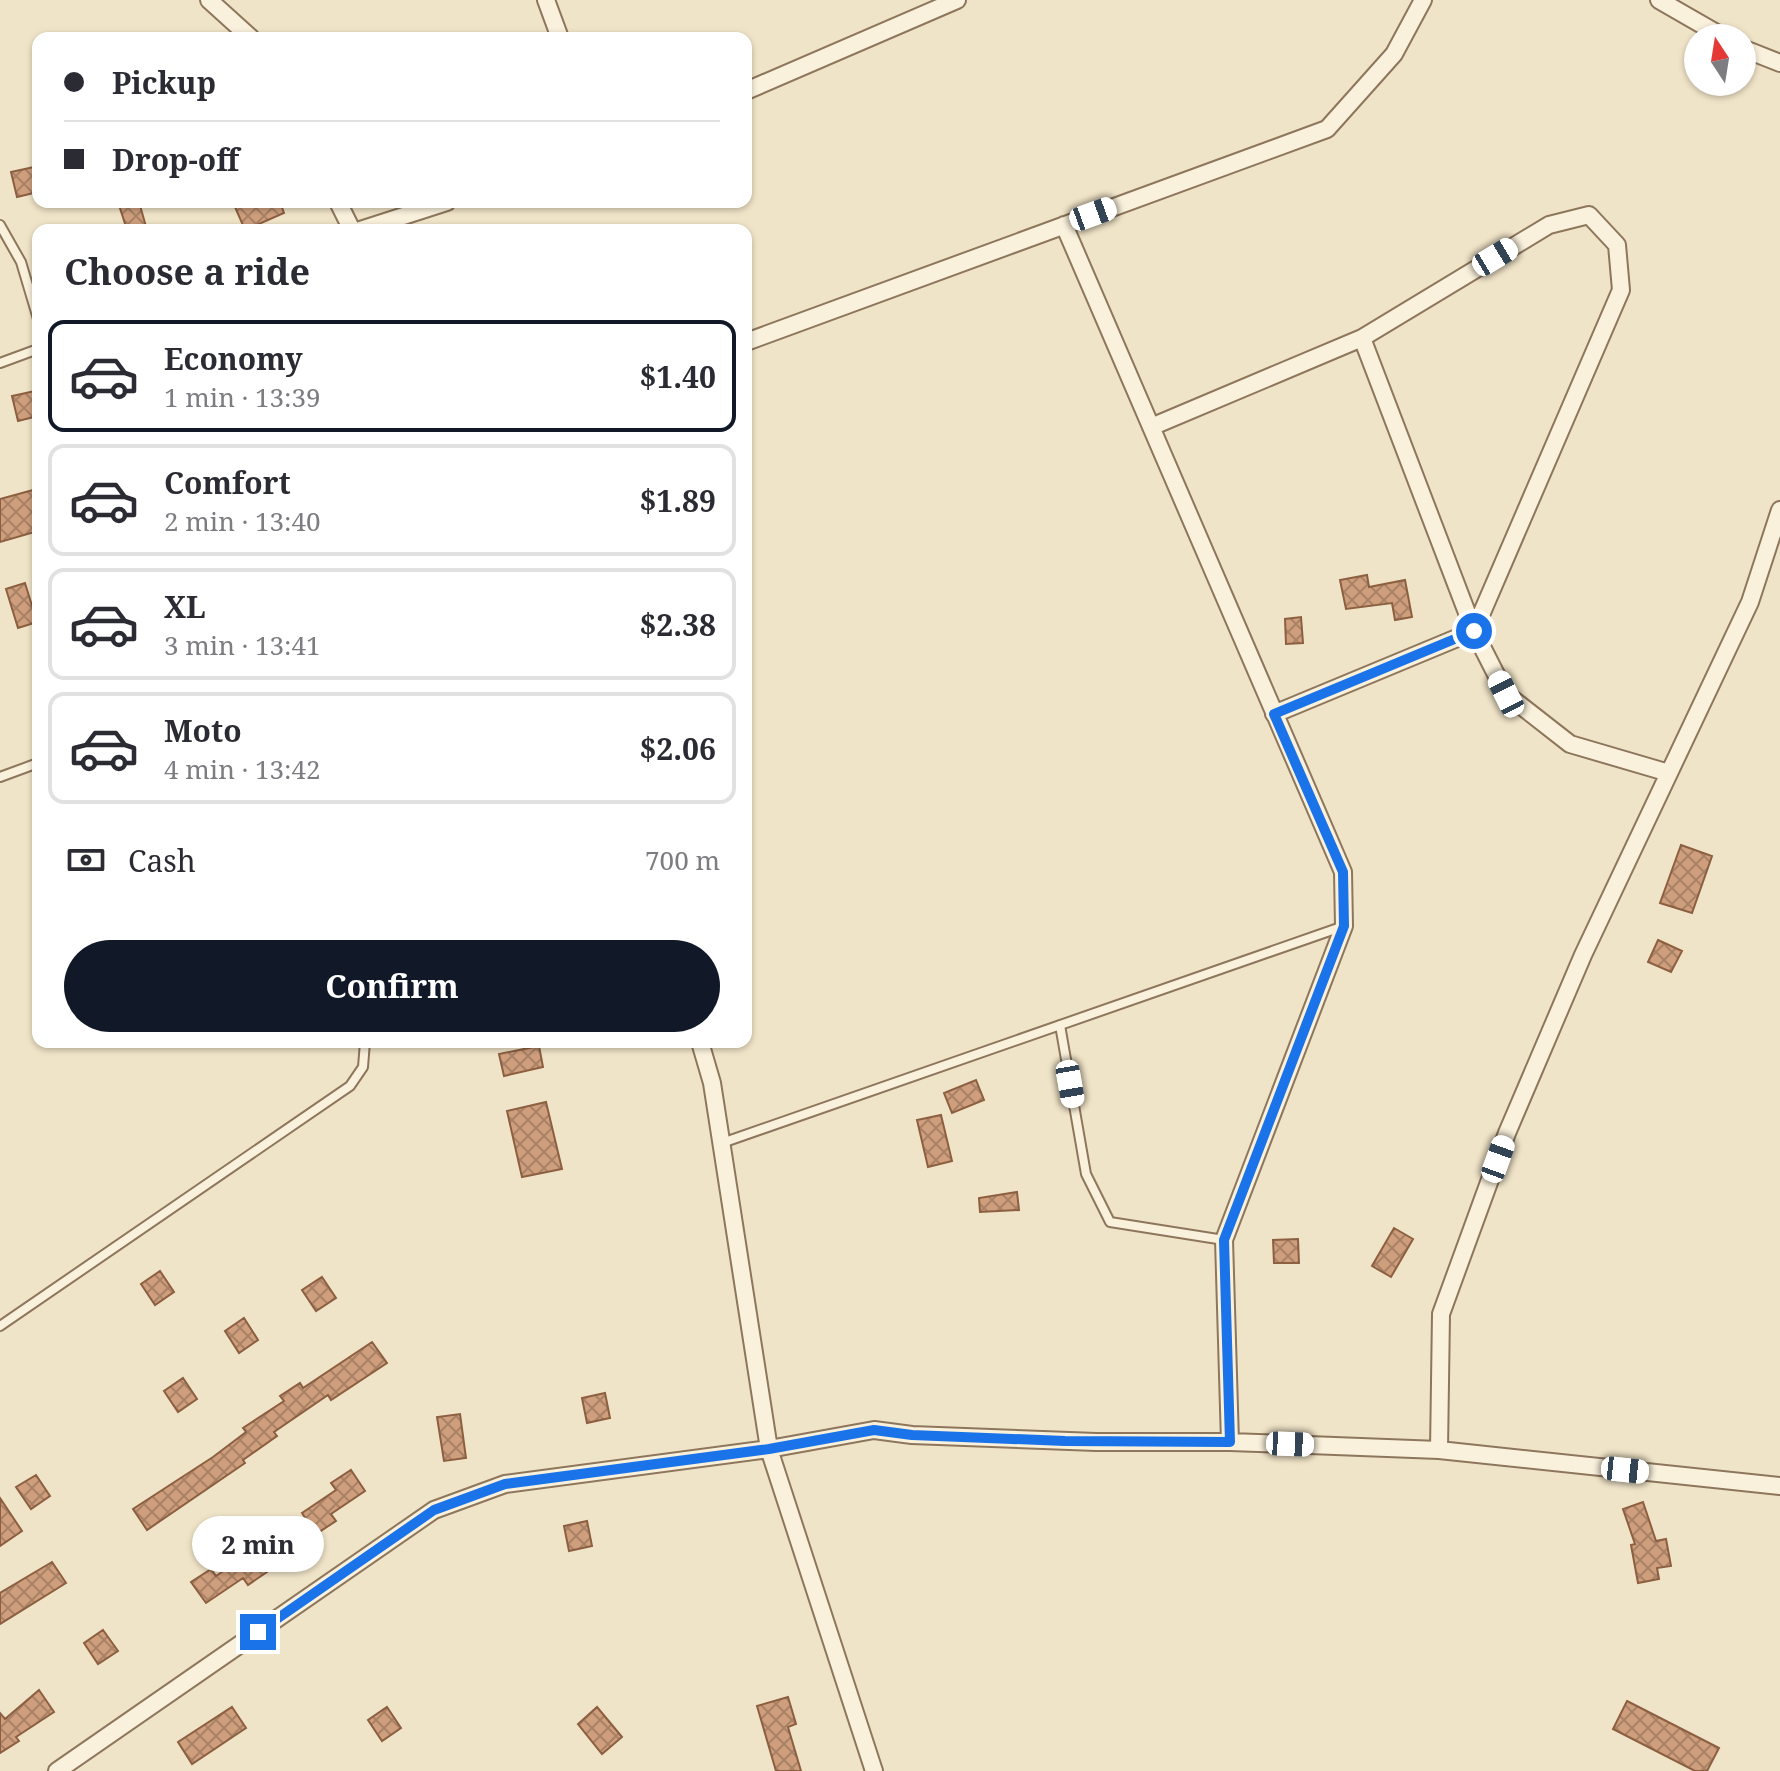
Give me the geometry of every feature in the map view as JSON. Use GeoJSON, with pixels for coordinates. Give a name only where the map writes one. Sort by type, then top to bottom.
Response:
{"type":"FeatureCollection","features":[{"type":"Feature","properties":{"kind":"street"},"geometry":{"type":"LineString","coordinates":[[209,0],[244,32]]}},
{"type":"Feature","properties":{"kind":"street"},"geometry":{"type":"LineString","coordinates":[[546,0],[558,32]]}},
{"type":"Feature","properties":{"kind":"street"},"geometry":{"type":"LineString","coordinates":[[752,88],[957,0]]}},
{"type":"Feature","properties":{"kind":"street"},"geometry":{"type":"LineString","coordinates":[[752,340],[1327,129],[1394,54],[1423,0]]}},
{"type":"Feature","properties":{"kind":"street"},"geometry":{"type":"LineString","coordinates":[[1659,0],[1701,24]]}},
{"type":"Feature","properties":{"kind":"street"},"geometry":{"type":"LineString","coordinates":[[1756,54],[1780,63]]}},
{"type":"Feature","properties":{"kind":"street"},"geometry":{"type":"LineString","coordinates":[[379,224],[428,208]]}},
{"type":"Feature","properties":{"kind":"street"},"geometry":{"type":"LineString","coordinates":[[1151,427],[1362,338],[1549,225],[1589,215],[1617,245],[1621,290],[1474,631],[1274,714]]}},
{"type":"Feature","properties":{"kind":"street"},"geometry":{"type":"LineString","coordinates":[[1064,225],[1343,872],[1344,926],[1224,1240],[1230,1442]]}},
{"type":"Feature","properties":{"kind":"street"},"geometry":{"type":"LineString","coordinates":[[1362,338],[1474,631],[1506,694],[1535,720],[1570,744],[1669,773]]}},
{"type":"Feature","properties":{"kind":"street"},"geometry":{"type":"LineString","coordinates":[[1439,1450],[1441,1314],[1507,1133],[1583,955],[1750,602],[1780,510]]}},
{"type":"Feature","properties":{"kind":"street"},"geometry":{"type":"LineString","coordinates":[[702,1048],[712,1083],[769,1449],[874,1771]]}},
{"type":"Feature","properties":{"kind":"street"},"geometry":{"type":"LineString","coordinates":[[57,1771],[434,1510],[505,1484],[769,1449],[874,1430],[912,1435],[1081,1442],[1230,1442],[1439,1450],[1780,1486]]}},
{"type":"Feature","properties":{"kind":"lane"},"geometry":{"type":"LineString","coordinates":[[0,225],[21,262],[32,299]]}},
{"type":"Feature","properties":{"kind":"lane"},"geometry":{"type":"LineString","coordinates":[[0,363],[32,351]]}},
{"type":"Feature","properties":{"kind":"lane"},"geometry":{"type":"LineString","coordinates":[[0,777],[32,765]]}},
{"type":"Feature","properties":{"kind":"lane"},"geometry":{"type":"LineString","coordinates":[[721,1143],[1344,926]]}},
{"type":"Feature","properties":{"kind":"lane"},"geometry":{"type":"LineString","coordinates":[[1060,1025],[1086,1174],[1110,1222],[1224,1240]]}},
{"type":"Feature","properties":{"kind":"lane"},"geometry":{"type":"LineString","coordinates":[[0,1326],[350,1086],[363,1067],[365,1048]]}},
{"type":"Feature","properties":{"kind":"building"},"geometry":{"type":"Polygon","coordinates":[[[32,167],[32,193],[17,197],[11,172],[32,167]]]}},
{"type":"Feature","properties":{"kind":"building"},"geometry":{"type":"Polygon","coordinates":[[[120,208],[141,208],[145,224],[125,224],[120,208]]]}},
{"type":"Feature","properties":{"kind":"building"},"geometry":{"type":"Polygon","coordinates":[[[235,208],[282,208],[284,213],[259,224],[242,224],[235,208]]]}},
{"type":"Feature","properties":{"kind":"building"},"geometry":{"type":"Polygon","coordinates":[[[32,392],[32,418],[18,421],[12,396],[32,392]]]}},
{"type":"Feature","properties":{"kind":"building"},"geometry":{"type":"Polygon","coordinates":[[[32,490],[32,533],[0,542],[0,499],[32,490]]]}},
{"type":"Feature","properties":{"kind":"building"},"geometry":{"type":"Polygon","coordinates":[[[1367,575],[1369,587],[1405,580],[1412,617],[1395,620],[1392,603],[1346,609],[1340,580],[1367,575]]]}},
{"type":"Feature","properties":{"kind":"building"},"geometry":{"type":"Polygon","coordinates":[[[25,583],[32,606],[32,624],[18,628],[6,589],[25,583]]]}},
{"type":"Feature","properties":{"kind":"building"},"geometry":{"type":"Polygon","coordinates":[[[1301,617],[1303,643],[1286,644],[1285,619],[1301,617]]]}},
{"type":"Feature","properties":{"kind":"building"},"geometry":{"type":"Polygon","coordinates":[[[1681,845],[1712,856],[1692,913],[1660,903],[1681,845]]]}},
{"type":"Feature","properties":{"kind":"building"},"geometry":{"type":"Polygon","coordinates":[[[1658,940],[1682,951],[1671,972],[1648,962],[1658,940]]]}},
{"type":"Feature","properties":{"kind":"building"},"geometry":{"type":"Polygon","coordinates":[[[539,1048],[543,1067],[504,1076],[499,1054],[539,1048]]]}},
{"type":"Feature","properties":{"kind":"building"},"geometry":{"type":"Polygon","coordinates":[[[976,1080],[984,1100],[952,1113],[944,1093],[976,1080]]]}},
{"type":"Feature","properties":{"kind":"building"},"geometry":{"type":"Polygon","coordinates":[[[546,1102],[562,1169],[522,1177],[507,1111],[546,1102]]]}},
{"type":"Feature","properties":{"kind":"building"},"geometry":{"type":"Polygon","coordinates":[[[941,1115],[952,1161],[928,1167],[917,1120],[941,1115]]]}},
{"type":"Feature","properties":{"kind":"building"},"geometry":{"type":"Polygon","coordinates":[[[1017,1192],[1019,1210],[980,1212],[979,1198],[1017,1192]]]}},
{"type":"Feature","properties":{"kind":"building"},"geometry":{"type":"Polygon","coordinates":[[[1394,1228],[1413,1239],[1391,1277],[1372,1266],[1394,1228]]]}},
{"type":"Feature","properties":{"kind":"building"},"geometry":{"type":"Polygon","coordinates":[[[1298,1239],[1299,1263],[1274,1263],[1273,1240],[1298,1239]]]}},
{"type":"Feature","properties":{"kind":"building"},"geometry":{"type":"Polygon","coordinates":[[[160,1271],[174,1292],[155,1305],[141,1284],[160,1271]]]}},
{"type":"Feature","properties":{"kind":"building"},"geometry":{"type":"Polygon","coordinates":[[[322,1277],[336,1298],[316,1311],[302,1290],[322,1277]]]}},
{"type":"Feature","properties":{"kind":"building"},"geometry":{"type":"Polygon","coordinates":[[[244,1318],[258,1340],[239,1353],[225,1331],[244,1318]]]}},
{"type":"Feature","properties":{"kind":"building"},"geometry":{"type":"Polygon","coordinates":[[[372,1342],[387,1363],[331,1400],[328,1395],[274,1432],[277,1436],[243,1460],[245,1463],[147,1530],[133,1509],[246,1432],[243,1428],[284,1401],[280,1396],[300,1383],[303,1388],[372,1342]]]}},
{"type":"Feature","properties":{"kind":"building"},"geometry":{"type":"Polygon","coordinates":[[[183,1378],[197,1399],[178,1412],[164,1391],[183,1378]]]}},
{"type":"Feature","properties":{"kind":"building"},"geometry":{"type":"Polygon","coordinates":[[[605,1393],[610,1418],[587,1423],[582,1398],[605,1393]]]}},
{"type":"Feature","properties":{"kind":"building"},"geometry":{"type":"Polygon","coordinates":[[[460,1414],[466,1458],[444,1461],[437,1417],[460,1414]]]}},
{"type":"Feature","properties":{"kind":"building"},"geometry":{"type":"Polygon","coordinates":[[[351,1470],[365,1491],[331,1514],[336,1521],[316,1534],[302,1513],[336,1490],[331,1483],[351,1470]]]}},
{"type":"Feature","properties":{"kind":"building"},"geometry":{"type":"Polygon","coordinates":[[[36,1475],[50,1496],[31,1509],[16,1487],[36,1475]]]}},
{"type":"Feature","properties":{"kind":"building"},"geometry":{"type":"Polygon","coordinates":[[[0,1498],[22,1531],[0,1546],[0,1498]]]}},
{"type":"Feature","properties":{"kind":"building"},"geometry":{"type":"Polygon","coordinates":[[[1643,1502],[1656,1541],[1666,1539],[1671,1566],[1657,1568],[1659,1579],[1638,1583],[1631,1545],[1635,1544],[1623,1509],[1643,1502]]]}},
{"type":"Feature","properties":{"kind":"building"},"geometry":{"type":"Polygon","coordinates":[[[587,1521],[592,1546],[569,1551],[564,1526],[587,1521]]]}},
{"type":"Feature","properties":{"kind":"building"},"geometry":{"type":"Polygon","coordinates":[[[253,1551],[267,1572],[248,1585],[243,1578],[206,1603],[191,1582],[211,1569],[216,1576],[253,1551]]]}},
{"type":"Feature","properties":{"kind":"building"},"geometry":{"type":"Polygon","coordinates":[[[52,1562],[66,1583],[0,1624],[0,1593],[52,1562]]]}},
{"type":"Feature","properties":{"kind":"building"},"geometry":{"type":"Polygon","coordinates":[[[103,1630],[118,1651],[98,1664],[84,1643],[103,1630]]]}},
{"type":"Feature","properties":{"kind":"building"},"geometry":{"type":"Polygon","coordinates":[[[39,1690],[54,1712],[16,1737],[19,1741],[0,1753],[0,1713],[5,1719],[39,1690]]]}},
{"type":"Feature","properties":{"kind":"building"},"geometry":{"type":"Polygon","coordinates":[[[788,1697],[796,1724],[788,1727],[801,1771],[776,1771],[757,1706],[788,1697]]]}},
{"type":"Feature","properties":{"kind":"building"},"geometry":{"type":"Polygon","coordinates":[[[1627,1701],[1719,1748],[1707,1771],[1695,1771],[1613,1729],[1627,1701]]]}},
{"type":"Feature","properties":{"kind":"building"},"geometry":{"type":"Polygon","coordinates":[[[232,1707],[246,1728],[192,1764],[178,1742],[232,1707]]]}},
{"type":"Feature","properties":{"kind":"building"},"geometry":{"type":"Polygon","coordinates":[[[387,1707],[401,1728],[382,1741],[368,1720],[387,1707]]]}},
{"type":"Feature","properties":{"kind":"building"},"geometry":{"type":"Polygon","coordinates":[[[597,1707],[622,1737],[602,1754],[578,1724],[597,1707]]]}},
{"type":"Feature","properties":{"kind":"route"},"geometry":{"type":"LineString","coordinates":[[258,1632],[434,1510],[505,1484],[769,1449],[874,1430],[912,1435],[1065,1441],[1230,1442],[1224,1240],[1344,926],[1343,872],[1274,714],[1474,631]]}}]}
